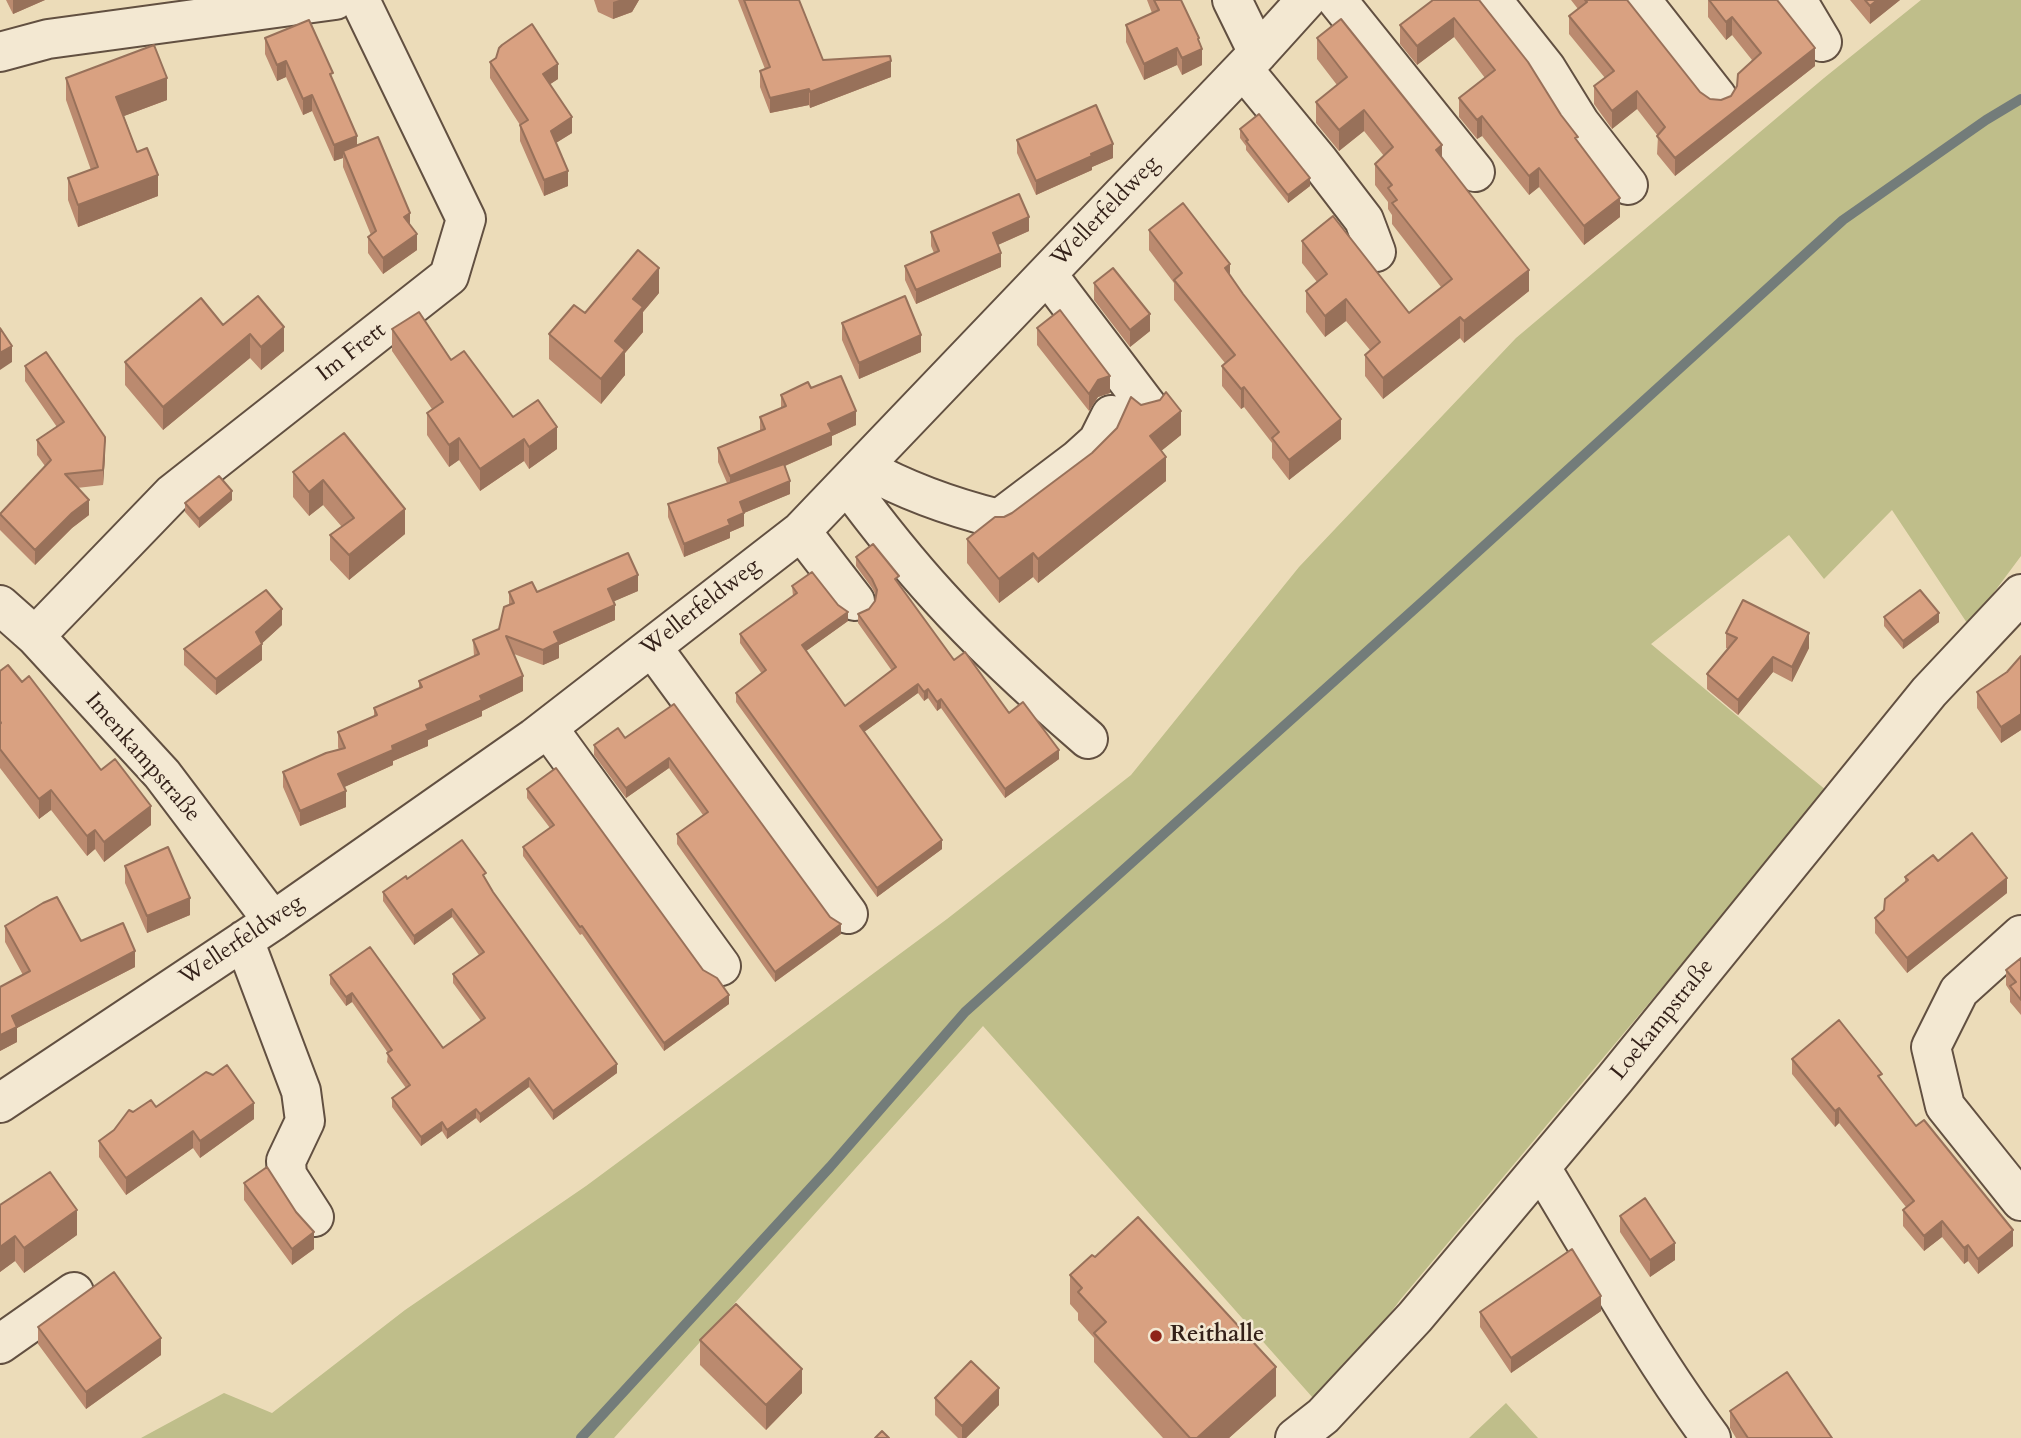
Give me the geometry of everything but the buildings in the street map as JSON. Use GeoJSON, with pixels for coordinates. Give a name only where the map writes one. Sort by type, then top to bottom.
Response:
{"type":"FeatureCollection","features":[{"type":"Feature","properties":{"kind":"street"},"geometry":{"type":"LineString","coordinates":[[0,52],[48,39],[335,0]]}},
{"type":"Feature","properties":{"kind":"street","name":"Im Frett"},"geometry":{"type":"LineString","coordinates":[[35,636],[172,494],[449,276],[466,219],[360,0]]}},
{"type":"Feature","properties":{"kind":"street"},"geometry":{"type":"LineString","coordinates":[[1232,0],[1250,61],[1358,212],[1371,235],[1376,252]]}},
{"type":"Feature","properties":{"kind":"street","name":"Wellerfeldweg"},"geometry":{"type":"LineString","coordinates":[[0,1103],[259,931],[548,728],[801,531],[1306,0]]}},
{"type":"Feature","properties":{"kind":"street"},"geometry":{"type":"LineString","coordinates":[[1337,0],[1475,172]]}},
{"type":"Feature","properties":{"kind":"street"},"geometry":{"type":"LineString","coordinates":[[1492,0],[1546,68],[1580,123],[1628,185]]}},
{"type":"Feature","properties":{"kind":"street"},"geometry":{"type":"LineString","coordinates":[[1641,0],[1717,97]]}},
{"type":"Feature","properties":{"kind":"street"},"geometry":{"type":"LineString","coordinates":[[1797,0],[1822,42]]}},
{"type":"Feature","properties":{"kind":"street"},"geometry":{"type":"LineString","coordinates":[[1047,274],[1147,406]]}},
{"type":"Feature","properties":{"kind":"street"},"geometry":{"type":"LineString","coordinates":[[855,476],[910,490],[962,510],[999,519],[1098,441],[1111,415]]}},
{"type":"Feature","properties":{"kind":"street"},"geometry":{"type":"LineString","coordinates":[[855,476],[889,539],[940,598],[1030,688],[1088,738]]}},
{"type":"Feature","properties":{"kind":"street"},"geometry":{"type":"LineString","coordinates":[[801,531],[855,601]]}},
{"type":"Feature","properties":{"kind":"street","name":"Loekampstraße"},"geometry":{"type":"LineString","coordinates":[[1295,1438],[1323,1416],[1415,1317],[1615,1080],[1928,692],[2021,594]]}},
{"type":"Feature","properties":{"kind":"street","name":"Imenkampstraße"},"geometry":{"type":"LineString","coordinates":[[0,604],[35,636],[162,774],[259,931],[301,1090],[305,1121],[286,1161],[287,1175],[314,1217]]}},
{"type":"Feature","properties":{"kind":"street"},"geometry":{"type":"LineString","coordinates":[[652,647],[848,914]]}},
{"type":"Feature","properties":{"kind":"street"},"geometry":{"type":"LineString","coordinates":[[548,728],[721,967]]}},
{"type":"Feature","properties":{"kind":"street"},"geometry":{"type":"LineString","coordinates":[[2021,935],[1959,991],[1931,1047],[1945,1106],[2021,1201]]}},
{"type":"Feature","properties":{"kind":"street"},"geometry":{"type":"LineString","coordinates":[[1541,1168],[1613,1287],[1711,1438]]}},
{"type":"Feature","properties":{"kind":"street"},"geometry":{"type":"LineString","coordinates":[[0,1343],[74,1292]]}},
{"type":"Feature","properties":{"kind":"shaded area"},"geometry":{"type":"Polygon","coordinates":[[[1921,0],[2021,0],[2021,556],[1969,626],[1892,510],[1824,579],[1789,535],[1651,644],[1827,791],[1400,1300],[1321,1407],[983,1026],[614,1438],[141,1438],[224,1393],[272,1413],[405,1310],[586,1186],[947,919],[1131,775],[1299,567],[1516,338],[1824,78],[1921,0]]]}},
{"type":"Feature","properties":{"kind":"shaded area"},"geometry":{"type":"Polygon","coordinates":[[[1506,1403],[1538,1438],[1469,1438],[1506,1403]]]}},
{"type":"Feature","properties":{"kind":"waterway"},"geometry":{"type":"LineString","coordinates":[[581,1438],[830,1167],[965,1012],[1843,220],[1986,120],[2021,99]]}},
{"type":"Feature","properties":{"kind":"place","name":"Reithalle"},"geometry":{"type":"Point","coordinates":[1156,1336]}}]}
